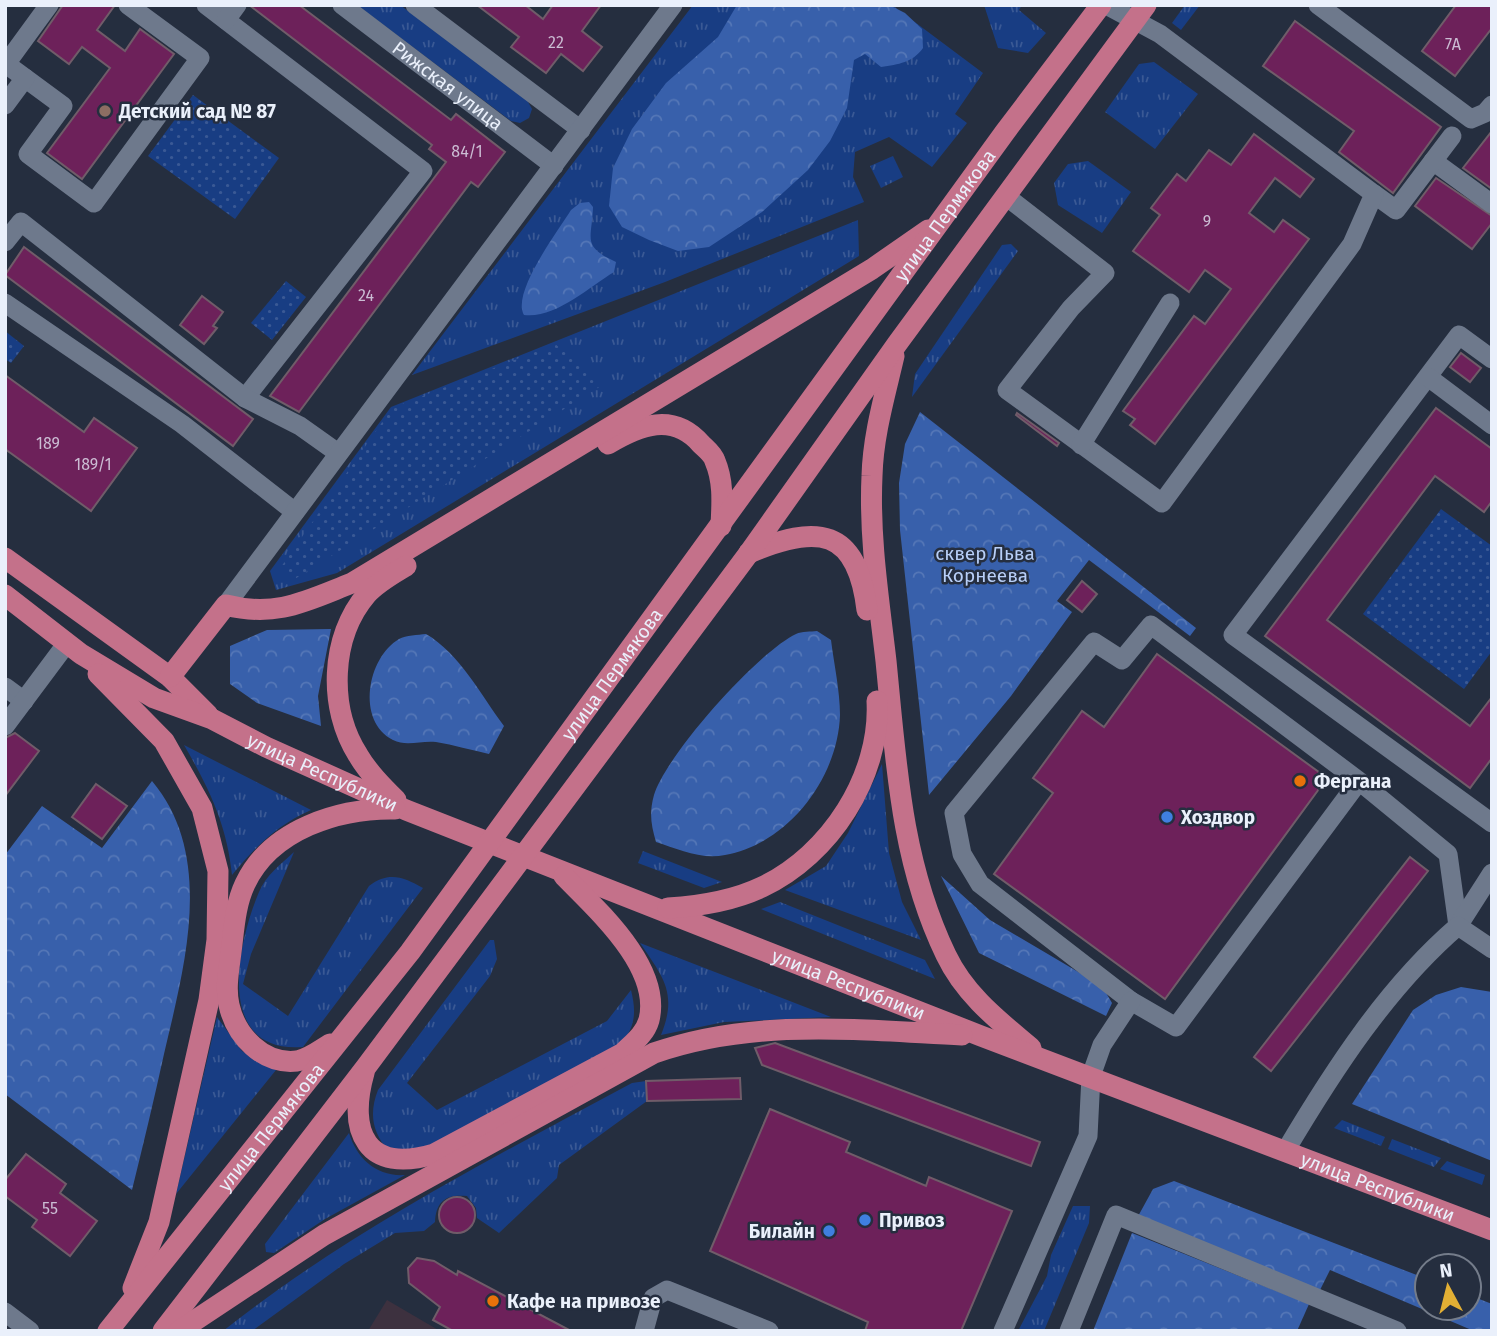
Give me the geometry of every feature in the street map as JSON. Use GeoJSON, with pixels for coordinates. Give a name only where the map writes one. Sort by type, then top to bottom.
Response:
{"type":"FeatureCollection","features":[{"type":"Feature","properties":{"kind":"main road","name":"улица Пермякова"},"geometry":{"type":"LineString","coordinates":[[108,1331],[410,952],[941,221],[1104,5]]}},
{"type":"Feature","properties":{"kind":"main road","name":"улица Пермякова"},"geometry":{"type":"LineString","coordinates":[[163,1331],[366,1067],[749,553],[897,344],[1141,13]]}},
{"type":"Feature","properties":{"kind":"main road"},"geometry":{"type":"LineString","coordinates":[[170,677],[226,605],[253,612],[294,606],[352,583],[872,269],[941,221]]}},
{"type":"Feature","properties":{"kind":"main road"},"geometry":{"type":"LineString","coordinates":[[897,344],[878,426],[872,475],[872,533],[903,822],[917,887],[947,958],[980,1006],[1044,1058]]}},
{"type":"Feature","properties":{"kind":"main road"},"geometry":{"type":"LineString","coordinates":[[406,810],[377,781],[356,753],[342,717],[336,685],[339,656],[348,626],[367,594],[400,569],[625,434],[655,423],[690,430],[715,458],[723,492],[721,526]]}},
{"type":"Feature","properties":{"kind":"main road"},"geometry":{"type":"LineString","coordinates":[[661,909],[703,905],[732,897],[762,887],[802,863],[837,823],[863,780],[873,752],[878,728],[876,680],[865,592],[858,567],[846,549],[830,539],[811,535],[786,537],[749,553]]}},
{"type":"Feature","properties":{"kind":"main road","name":"улица Республики"},"geometry":{"type":"LineString","coordinates":[[5,558],[170,677],[212,719]]}},
{"type":"Feature","properties":{"kind":"main road","name":"улица Республики"},"geometry":{"type":"LineString","coordinates":[[5,596],[74,649],[154,698],[212,719],[266,747],[406,810],[981,1036],[1492,1230]]}},
{"type":"Feature","properties":{"kind":"main road"},"geometry":{"type":"LineString","coordinates":[[74,649],[164,741],[202,808],[218,871],[217,940],[211,988],[181,1136],[159,1222],[125,1309]]}},
{"type":"Feature","properties":{"kind":"main road"},"geometry":{"type":"LineString","coordinates":[[341,1037],[296,1061],[263,1054],[239,1032],[228,1002],[235,914],[245,884],[260,861],[300,830],[356,810],[406,810]]}},
{"type":"Feature","properties":{"kind":"main road"},"geometry":{"type":"LineString","coordinates":[[366,1067],[358,1105],[366,1141],[379,1155],[395,1161],[414,1160],[434,1154],[623,1053],[641,1036],[649,1020],[646,981],[621,936],[560,872]]}},
{"type":"Feature","properties":{"kind":"main road"},"geometry":{"type":"LineString","coordinates":[[178,1331],[324,1235],[654,1053],[691,1040],[778,1029],[981,1036]]}},
{"type":"Feature","properties":{"kind":"street"},"geometry":{"type":"LineString","coordinates":[[49,5],[6,64],[63,106],[27,155],[94,203],[200,58],[128,5]]}},
{"type":"Feature","properties":{"kind":"street"},"geometry":{"type":"LineString","coordinates":[[206,5],[232,12],[424,171],[245,398]]}},
{"type":"Feature","properties":{"kind":"street","name":"Рижская улица"},"geometry":{"type":"LineString","coordinates":[[342,5],[554,166]]}},
{"type":"Feature","properties":{"kind":"street"},"geometry":{"type":"LineString","coordinates":[[415,5],[580,130]]}},
{"type":"Feature","properties":{"kind":"street"},"geometry":{"type":"LineString","coordinates":[[226,605],[673,5]]}},
{"type":"Feature","properties":{"kind":"street"},"geometry":{"type":"LineString","coordinates":[[1104,5],[1141,13],[1160,34],[1396,210],[1452,136]]}},
{"type":"Feature","properties":{"kind":"street"},"geometry":{"type":"LineString","coordinates":[[1318,5],[1471,119],[1485,113],[1492,106]]}},
{"type":"Feature","properties":{"kind":"street"},"geometry":{"type":"LineString","coordinates":[[5,105],[25,78]]}},
{"type":"Feature","properties":{"kind":"street"},"geometry":{"type":"LineString","coordinates":[[1433,161],[1492,204]]}},
{"type":"Feature","properties":{"kind":"street"},"geometry":{"type":"LineString","coordinates":[[1007,197],[1105,273],[1070,308],[1007,390],[1162,503],[1352,244],[1374,194]]}},
{"type":"Feature","properties":{"kind":"street"},"geometry":{"type":"LineString","coordinates":[[5,242],[21,222],[245,398],[300,426],[338,453]]}},
{"type":"Feature","properties":{"kind":"street"},"geometry":{"type":"LineString","coordinates":[[5,303],[182,424],[295,512]]}},
{"type":"Feature","properties":{"kind":"street"},"geometry":{"type":"LineString","coordinates":[[1081,445],[1170,303]]}},
{"type":"Feature","properties":{"kind":"street"},"geometry":{"type":"LineString","coordinates":[[1492,359],[1459,335],[1233,635],[1492,823]]}},
{"type":"Feature","properties":{"kind":"street"},"geometry":{"type":"LineString","coordinates":[[1428,377],[1492,425]]}},
{"type":"Feature","properties":{"kind":"street"},"geometry":{"type":"LineString","coordinates":[[1359,781],[1176,1027],[1131,1001],[980,884],[962,854],[954,813],[1094,642],[1122,660],[1151,625],[1359,781],[1448,854],[1458,926],[1492,949]]}},
{"type":"Feature","properties":{"kind":"street"},"geometry":{"type":"LineString","coordinates":[[5,726],[24,701],[74,649]]}},
{"type":"Feature","properties":{"kind":"street"},"geometry":{"type":"LineString","coordinates":[[5,687],[24,701]]}},
{"type":"Feature","properties":{"kind":"street"},"geometry":{"type":"LineString","coordinates":[[1286,1150],[1314,1104],[1391,996],[1458,926],[1491,871]]}},
{"type":"Feature","properties":{"kind":"street"},"geometry":{"type":"LineString","coordinates":[[1003,1331],[1087,1136],[1091,1076],[1102,1045],[1131,1001]]}},
{"type":"Feature","properties":{"kind":"street"},"geometry":{"type":"LineString","coordinates":[[1069,1331],[1116,1215],[1396,1331]]}},
{"type":"Feature","properties":{"kind":"street"},"geometry":{"type":"LineString","coordinates":[[644,1331],[653,1298],[667,1290],[769,1331]]}},
{"type":"Feature","properties":{"kind":"street"},"geometry":{"type":"LineString","coordinates":[[5,1312],[30,1331]]}},
{"type":"Feature","properties":{"kind":"shaded area"},"geometry":{"type":"Polygon","coordinates":[[[387,1300],[440,1331],[368,1331],[387,1300]]]}},
{"type":"Feature","properties":{"kind":"green space"},"geometry":{"type":"Polygon","coordinates":[[[357,5],[400,5],[527,100],[532,109],[529,118],[520,123],[511,121],[357,5]]]}},
{"type":"Feature","properties":{"kind":"green space"},"geometry":{"type":"Polygon","coordinates":[[[693,5],[892,5],[983,73],[955,114],[967,123],[932,167],[889,137],[855,152],[853,177],[864,202],[665,282],[412,375],[693,5]]]}},
{"type":"Feature","properties":{"kind":"green space"},"geometry":{"type":"Polygon","coordinates":[[[737,5],[889,5],[905,13],[922,29],[923,48],[910,60],[888,66],[881,67],[865,54],[854,60],[847,108],[830,141],[808,170],[762,212],[709,247],[678,251],[622,227],[609,206],[613,168],[632,129],[666,83],[718,37],[737,5]]]}},
{"type":"Feature","properties":{"kind":"green space"},"geometry":{"type":"Polygon","coordinates":[[[984,5],[1022,5],[1019,10],[1046,33],[1028,53],[998,48],[984,5]]]}},
{"type":"Feature","properties":{"kind":"green space"},"geometry":{"type":"Polygon","coordinates":[[[1185,5],[1200,5],[1181,30],[1172,23],[1185,5]]]}},
{"type":"Feature","properties":{"kind":"green space"},"geometry":{"type":"Polygon","coordinates":[[[1154,62],[1198,94],[1155,149],[1105,112],[1139,64],[1154,62]]]}},
{"type":"Feature","properties":{"kind":"green space"},"geometry":{"type":"Polygon","coordinates":[[[193,95],[279,158],[235,219],[148,156],[193,95]]]}},
{"type":"Feature","properties":{"kind":"green space"},"geometry":{"type":"Polygon","coordinates":[[[893,156],[903,177],[881,188],[870,166],[893,156]]]}},
{"type":"Feature","properties":{"kind":"green space"},"geometry":{"type":"Polygon","coordinates":[[[1088,161],[1131,192],[1102,233],[1058,205],[1054,183],[1068,164],[1088,161]]]}},
{"type":"Feature","properties":{"kind":"green space"},"geometry":{"type":"Polygon","coordinates":[[[589,202],[593,207],[591,241],[598,251],[616,262],[614,272],[560,307],[536,315],[524,315],[524,292],[538,262],[571,210],[580,203],[589,202]]]}},
{"type":"Feature","properties":{"kind":"green space"},"geometry":{"type":"Polygon","coordinates":[[[858,220],[859,256],[337,573],[276,590],[270,571],[391,407],[858,220]]]}},
{"type":"Feature","properties":{"kind":"green space"},"geometry":{"type":"Polygon","coordinates":[[[1011,244],[1018,251],[912,397],[915,374],[1002,245],[1011,244]]]}},
{"type":"Feature","properties":{"kind":"green space"},"geometry":{"type":"Polygon","coordinates":[[[286,281],[306,297],[272,340],[251,323],[286,281]]]}},
{"type":"Feature","properties":{"kind":"green space"},"geometry":{"type":"Polygon","coordinates":[[[5,331],[24,346],[11,363],[5,359],[5,331]]]}},
{"type":"Feature","properties":{"kind":"green space"},"geometry":{"type":"Polygon","coordinates":[[[555,344],[604,384],[290,582],[281,567],[392,408],[555,344]]]}},
{"type":"Feature","properties":{"kind":"green space","name":"сквер Льва Корнеева"},"geometry":{"type":"Polygon","coordinates":[[[920,412],[1196,628],[1190,636],[1089,560],[1057,601],[1072,612],[1011,696],[929,795],[900,530],[899,483],[905,444],[920,412]]]}},
{"type":"Feature","properties":{"kind":"green space"},"geometry":{"type":"Polygon","coordinates":[[[1441,509],[1492,546],[1492,651],[1464,689],[1363,614],[1441,509]]]}},
{"type":"Feature","properties":{"kind":"green space"},"geometry":{"type":"Polygon","coordinates":[[[331,629],[318,696],[321,726],[257,703],[230,684],[230,646],[267,630],[331,629]]]}},
{"type":"Feature","properties":{"kind":"green space"},"geometry":{"type":"Polygon","coordinates":[[[817,631],[831,640],[840,715],[830,762],[805,804],[789,822],[769,837],[748,848],[725,855],[698,855],[656,842],[651,819],[654,795],[662,777],[694,731],[738,682],[779,644],[798,633],[817,631]]]}},
{"type":"Feature","properties":{"kind":"green space"},"geometry":{"type":"Polygon","coordinates":[[[426,634],[459,663],[504,726],[489,754],[436,742],[398,742],[381,731],[374,719],[370,690],[379,660],[399,639],[426,634]]]}},
{"type":"Feature","properties":{"kind":"green space"},"geometry":{"type":"Polygon","coordinates":[[[184,745],[311,810],[267,838],[232,875],[226,840],[216,807],[184,745]]]}},
{"type":"Feature","properties":{"kind":"green space"},"geometry":{"type":"Polygon","coordinates":[[[882,764],[889,853],[902,902],[921,940],[785,890],[826,866],[848,833],[882,764]]]}},
{"type":"Feature","properties":{"kind":"green space"},"geometry":{"type":"Polygon","coordinates":[[[152,781],[172,811],[184,844],[190,914],[180,986],[132,1190],[5,1094],[5,855],[42,806],[102,848],[152,781]]]}},
{"type":"Feature","properties":{"kind":"green space"},"geometry":{"type":"Polygon","coordinates":[[[643,851],[722,882],[704,888],[638,863],[643,851]]]}},
{"type":"Feature","properties":{"kind":"green space"},"geometry":{"type":"Polygon","coordinates":[[[294,852],[251,954],[243,984],[288,1016],[369,886],[383,878],[396,877],[423,888],[303,1047],[275,1045],[256,1033],[244,1015],[239,992],[244,940],[259,892],[270,875],[294,852]]]}},
{"type":"Feature","properties":{"kind":"green space"},"geometry":{"type":"Polygon","coordinates":[[[941,876],[990,920],[1102,986],[1112,1003],[1106,1016],[979,953],[941,876]]]}},
{"type":"Feature","properties":{"kind":"green space"},"geometry":{"type":"Polygon","coordinates":[[[780,902],[925,960],[935,979],[761,909],[780,902]]]}},
{"type":"Feature","properties":{"kind":"green space"},"geometry":{"type":"Polygon","coordinates":[[[490,940],[494,940],[497,959],[490,976],[407,1083],[437,1110],[607,1021],[631,990],[634,1011],[630,1030],[622,1043],[427,1148],[388,1150],[375,1129],[373,1114],[378,1090],[490,940]]]}},
{"type":"Feature","properties":{"kind":"green space"},"geometry":{"type":"Polygon","coordinates":[[[640,943],[831,1017],[724,1022],[661,1035],[668,1008],[666,986],[640,943]]]}},
{"type":"Feature","properties":{"kind":"green space"},"geometry":{"type":"Polygon","coordinates":[[[1461,987],[1492,992],[1492,1161],[1352,1104],[1413,1010],[1436,995],[1461,987]]]}},
{"type":"Feature","properties":{"kind":"green space"},"geometry":{"type":"Polygon","coordinates":[[[217,1017],[242,1051],[276,1070],[176,1194],[217,1017]]]}},
{"type":"Feature","properties":{"kind":"green space"},"geometry":{"type":"Polygon","coordinates":[[[646,1081],[647,1101],[559,1165],[557,1178],[499,1233],[477,1218],[476,1208],[467,1196],[453,1196],[440,1204],[435,1222],[424,1231],[395,1233],[344,1264],[252,1331],[223,1331],[320,1261],[422,1198],[632,1083],[646,1081]]]}},
{"type":"Feature","properties":{"kind":"green space"},"geometry":{"type":"Polygon","coordinates":[[[1342,1120],[1385,1137],[1381,1146],[1334,1128],[1342,1120]]]}},
{"type":"Feature","properties":{"kind":"green space"},"geometry":{"type":"Polygon","coordinates":[[[349,1133],[357,1151],[370,1164],[386,1173],[405,1175],[325,1219],[274,1253],[266,1252],[265,1244],[349,1133]]]}},
{"type":"Feature","properties":{"kind":"green space"},"geometry":{"type":"Polygon","coordinates":[[[1392,1139],[1441,1158],[1434,1167],[1388,1149],[1392,1139]]]}},
{"type":"Feature","properties":{"kind":"green space"},"geometry":{"type":"Polygon","coordinates":[[[1447,1161],[1485,1175],[1482,1185],[1440,1169],[1447,1161]]]}},
{"type":"Feature","properties":{"kind":"green space"},"geometry":{"type":"Polygon","coordinates":[[[1174,1181],[1413,1274],[1413,1305],[1330,1270],[1318,1294],[1136,1220],[1153,1189],[1174,1181]]]}},
{"type":"Feature","properties":{"kind":"green space"},"geometry":{"type":"Polygon","coordinates":[[[1073,1206],[1090,1206],[1089,1223],[1044,1331],[1018,1331],[1047,1276],[1051,1255],[1073,1206]]]}},
{"type":"Feature","properties":{"kind":"green space"},"geometry":{"type":"Polygon","coordinates":[[[1132,1233],[1309,1304],[1297,1331],[1093,1331],[1132,1233]]]}},
{"type":"Feature","properties":{"kind":"green space"},"geometry":{"type":"Polygon","coordinates":[[[1483,1300],[1492,1304],[1492,1331],[1474,1331],[1453,1322],[1483,1322],[1483,1300]]]}},
{"type":"Feature","properties":{"kind":"building","name":"Детский сад № 87"},"geometry":{"type":"Polygon","coordinates":[[[63,5],[115,5],[97,30],[125,51],[140,29],[174,54],[82,179],[47,153],[110,68],[82,47],[69,64],[38,41],[63,5]]]}},
{"type":"Feature","properties":{"kind":"building"},"geometry":{"type":"Polygon","coordinates":[[[249,5],[299,5],[451,120],[456,114],[505,152],[478,187],[471,182],[299,412],[270,396],[446,162],[429,149],[432,145],[249,5]]]}},
{"type":"Feature","properties":{"kind":"building"},"geometry":{"type":"Polygon","coordinates":[[[477,5],[525,5],[543,19],[553,5],[601,5],[582,31],[602,47],[583,71],[561,54],[546,73],[511,47],[519,37],[477,5]]]}},
{"type":"Feature","properties":{"kind":"building"},"geometry":{"type":"Polygon","coordinates":[[[1456,5],[1492,5],[1492,28],[1455,76],[1422,51],[1456,5]]]}},
{"type":"Feature","properties":{"kind":"building"},"geometry":{"type":"Polygon","coordinates":[[[1295,21],[1441,127],[1393,193],[1339,152],[1354,131],[1263,66],[1295,21]]]}},
{"type":"Feature","properties":{"kind":"building"},"geometry":{"type":"Polygon","coordinates":[[[1492,131],[1492,189],[1463,168],[1492,131]]]}},
{"type":"Feature","properties":{"kind":"building"},"geometry":{"type":"Polygon","coordinates":[[[1254,134],[1314,179],[1300,197],[1275,178],[1249,213],[1274,232],[1283,220],[1309,239],[1155,444],[1130,425],[1135,419],[1123,411],[1194,316],[1205,324],[1231,289],[1205,270],[1189,292],[1133,251],[1160,215],[1151,208],[1177,174],[1186,181],[1209,150],[1231,165],[1254,134]]]}},
{"type":"Feature","properties":{"kind":"building"},"geometry":{"type":"Polygon","coordinates":[[[1436,178],[1492,216],[1492,223],[1472,249],[1415,206],[1436,178]]]}},
{"type":"Feature","properties":{"kind":"building"},"geometry":{"type":"Polygon","coordinates":[[[24,247],[253,419],[233,446],[5,275],[24,247]]]}},
{"type":"Feature","properties":{"kind":"building"},"geometry":{"type":"Polygon","coordinates":[[[202,296],[223,312],[213,326],[217,328],[204,344],[180,325],[202,296]]]}},
{"type":"Feature","properties":{"kind":"building"},"geometry":{"type":"Polygon","coordinates":[[[1461,353],[1481,368],[1470,382],[1450,367],[1461,353]]]}},
{"type":"Feature","properties":{"kind":"building"},"geometry":{"type":"Polygon","coordinates":[[[5,375],[84,432],[94,418],[137,448],[91,511],[5,449],[5,375]]]}},
{"type":"Feature","properties":{"kind":"building"},"geometry":{"type":"Polygon","coordinates":[[[1436,408],[1492,449],[1492,501],[1484,512],[1435,476],[1327,620],[1470,726],[1492,697],[1492,758],[1470,788],[1265,636],[1436,408]]]}},
{"type":"Feature","properties":{"kind":"building"},"geometry":{"type":"Polygon","coordinates":[[[1017,413],[1059,443],[1057,446],[1016,415],[1017,413]]]}},
{"type":"Feature","properties":{"kind":"building"},"geometry":{"type":"Polygon","coordinates":[[[1082,581],[1097,594],[1082,612],[1067,600],[1082,581]]]}},
{"type":"Feature","properties":{"kind":"building","name":"Хоздвор"},"geometry":{"type":"Polygon","coordinates":[[[1157,654],[1327,778],[1165,999],[994,874],[1053,793],[1033,778],[1082,711],[1104,727],[1157,654]]]}},
{"type":"Feature","properties":{"kind":"building"},"geometry":{"type":"Polygon","coordinates":[[[15,733],[39,751],[5,796],[5,738],[15,733]]]}},
{"type":"Feature","properties":{"kind":"building"},"geometry":{"type":"Polygon","coordinates":[[[96,784],[127,806],[102,839],[72,817],[96,784]]]}},
{"type":"Feature","properties":{"kind":"building"},"geometry":{"type":"Polygon","coordinates":[[[1410,857],[1428,871],[1271,1071],[1254,1057],[1410,857]]]}},
{"type":"Feature","properties":{"kind":"building"},"geometry":{"type":"Polygon","coordinates":[[[775,1043],[1040,1142],[1031,1166],[762,1065],[755,1048],[775,1043]]]}},
{"type":"Feature","properties":{"kind":"building"},"geometry":{"type":"Polygon","coordinates":[[[740,1078],[741,1099],[647,1101],[646,1081],[740,1078]]]}},
{"type":"Feature","properties":{"kind":"building","name":"Привоз"},"geometry":{"type":"Polygon","coordinates":[[[770,1109],[850,1142],[846,1152],[926,1186],[929,1177],[1012,1211],[961,1331],[865,1331],[868,1322],[710,1251],[770,1109]]]}},
{"type":"Feature","properties":{"kind":"building"},"geometry":{"type":"Polygon","coordinates":[[[26,1154],[66,1184],[60,1193],[97,1221],[70,1256],[32,1227],[37,1220],[5,1196],[5,1180],[26,1154]]]}},
{"type":"Feature","properties":{"kind":"building"},"geometry":{"type":"Polygon","coordinates":[[[457,1197],[469,1203],[475,1215],[469,1227],[457,1233],[445,1227],[439,1215],[445,1203],[457,1197]]]}},
{"type":"Feature","properties":{"kind":"building"},"geometry":{"type":"Polygon","coordinates":[[[417,1258],[434,1261],[457,1275],[458,1271],[571,1331],[453,1331],[433,1320],[440,1307],[409,1283],[408,1268],[417,1258]]]}},
{"type":"Feature","properties":{"kind":"place","name":"Детский сад № 87"},"geometry":{"type":"Point","coordinates":[105,111]}},
{"type":"Feature","properties":{"kind":"place","name":"Фергана"},"geometry":{"type":"Point","coordinates":[1300,781]}},
{"type":"Feature","properties":{"kind":"place","name":"Хоздвор"},"geometry":{"type":"Point","coordinates":[1167,817]}},
{"type":"Feature","properties":{"kind":"place","name":"Привоз"},"geometry":{"type":"Point","coordinates":[865,1220]}},
{"type":"Feature","properties":{"kind":"place","name":"Билайн"},"geometry":{"type":"Point","coordinates":[829,1231]}},
{"type":"Feature","properties":{"kind":"place","name":"Кафе на привозе"},"geometry":{"type":"Point","coordinates":[493,1301]}}]}
